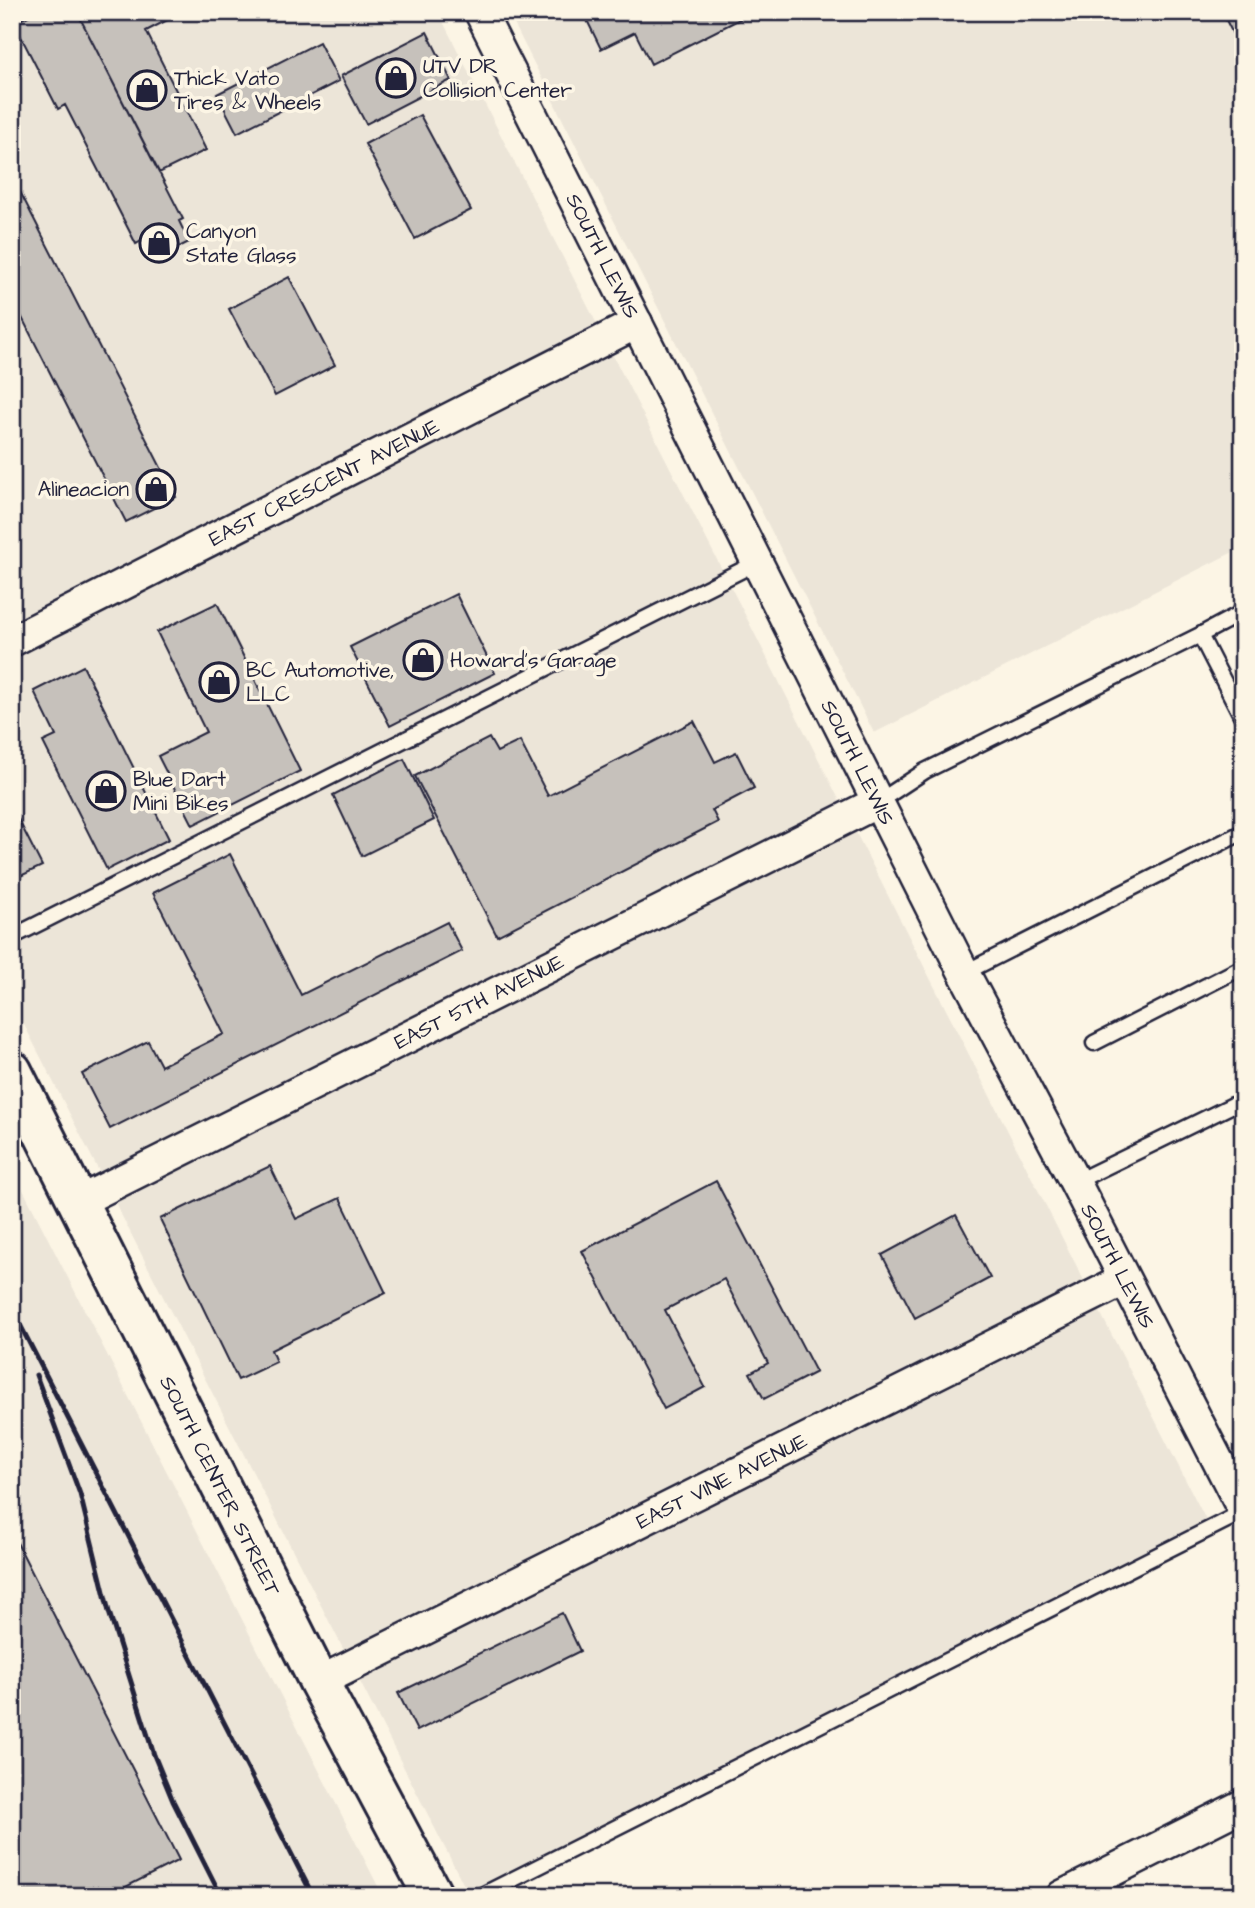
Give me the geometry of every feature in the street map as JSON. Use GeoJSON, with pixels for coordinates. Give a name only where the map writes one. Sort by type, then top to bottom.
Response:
{"type":"FeatureCollection","features":[{"type":"Feature","properties":{"kind":"street","name":"SOUTH LEWIS"},"geometry":{"type":"LineString","coordinates":[[480,12],[964,973],[1240,1498]]}},
{"type":"Feature","properties":{"kind":"street","name":"EAST CRESCENT AVENUE"},"geometry":{"type":"LineString","coordinates":[[12,640],[637,323]]}},
{"type":"Feature","properties":{"kind":"street","name":"EAST 5TH AVENUE"},"geometry":{"type":"LineString","coordinates":[[80,1201],[878,802]]}},
{"type":"Feature","properties":{"kind":"street","name":"SOUTH CENTER STREET"},"geometry":{"type":"LineString","coordinates":[[12,1071],[80,1201],[319,1682],[433,1896]]}},
{"type":"Feature","properties":{"kind":"street","name":"EAST VINE AVENUE"},"geometry":{"type":"LineString","coordinates":[[319,1682],[1124,1280]]}},
{"type":"Feature","properties":{"kind":"street"},"geometry":{"type":"LineString","coordinates":[[1062,1896],[1243,1805]]}},
{"type":"Feature","properties":{"kind":"lane"},"geometry":{"type":"LineString","coordinates":[[12,937],[758,562]]}},
{"type":"Feature","properties":{"kind":"lane"},"geometry":{"type":"LineString","coordinates":[[878,802],[925,771],[1243,612]]}},
{"type":"Feature","properties":{"kind":"lane"},"geometry":{"type":"LineString","coordinates":[[1200,635],[1243,719]]}},
{"type":"Feature","properties":{"kind":"lane"},"geometry":{"type":"LineString","coordinates":[[964,973],[1243,832]]}},
{"type":"Feature","properties":{"kind":"lane"},"geometry":{"type":"LineString","coordinates":[[1094,1043],[1243,967]]}},
{"type":"Feature","properties":{"kind":"lane"},"geometry":{"type":"LineString","coordinates":[[1075,1182],[1243,1100]]}},
{"type":"Feature","properties":{"kind":"lane"},"geometry":{"type":"LineString","coordinates":[[480,1896],[1240,1498]]}},
{"type":"Feature","properties":{"kind":"shaded area"},"geometry":{"type":"Polygon","coordinates":[[[12,12],[438,12],[1209,1526],[469,1895],[12,1001],[12,12]]]}},
{"type":"Feature","properties":{"kind":"shaded area"},"geometry":{"type":"Polygon","coordinates":[[[508,12],[1243,12],[1243,547],[874,733],[508,12]]]}},
{"type":"Feature","properties":{"kind":"shaded area"},"geometry":{"type":"Polygon","coordinates":[[[12,1168],[383,1896],[12,1896],[12,1168]]]}},
{"type":"Feature","properties":{"kind":"building"},"geometry":{"type":"Polygon","coordinates":[[[36,12],[77,12],[183,219],[179,221],[189,242],[155,259],[145,239],[136,244],[65,105],[58,109],[14,23],[36,12]]]}},
{"type":"Feature","properties":{"kind":"building","name":"Thick Vato Tires & Wheels"},"geometry":{"type":"Polygon","coordinates":[[[77,12],[183,12],[146,31],[206,150],[159,173],[77,12]]]}},
{"type":"Feature","properties":{"kind":"building"},"geometry":{"type":"Polygon","coordinates":[[[583,12],[754,12],[651,64],[635,32],[601,49],[583,12]]]}},
{"type":"Feature","properties":{"kind":"building"},"geometry":{"type":"Polygon","coordinates":[[[1222,12],[1243,12],[1243,54],[1222,12]]]}},
{"type":"Feature","properties":{"kind":"building","name":"UTV DR Collision Center"},"geometry":{"type":"Polygon","coordinates":[[[427,32],[451,80],[366,124],[341,76],[427,32]]]}},
{"type":"Feature","properties":{"kind":"building"},"geometry":{"type":"Polygon","coordinates":[[[319,42],[339,81],[237,133],[217,94],[319,42]]]}},
{"type":"Feature","properties":{"kind":"building"},"geometry":{"type":"Polygon","coordinates":[[[420,115],[471,210],[415,239],[365,144],[420,115]]]}},
{"type":"Feature","properties":{"kind":"building"},"geometry":{"type":"Polygon","coordinates":[[[12,176],[176,497],[126,522],[12,298],[12,176]]]}},
{"type":"Feature","properties":{"kind":"building"},"geometry":{"type":"Polygon","coordinates":[[[289,277],[335,365],[275,396],[229,309],[289,277]]]}},
{"type":"Feature","properties":{"kind":"building","name":"Howard's Garage"},"geometry":{"type":"Polygon","coordinates":[[[456,594],[495,673],[390,726],[350,647],[456,594]]]}},
{"type":"Feature","properties":{"kind":"building","name":"BC Automotive, LLC"},"geometry":{"type":"Polygon","coordinates":[[[217,603],[300,771],[193,825],[158,756],[206,732],[157,632],[217,603]]]}},
{"type":"Feature","properties":{"kind":"building","name":"Blue Dart Mini Bikes"},"geometry":{"type":"Polygon","coordinates":[[[83,666],[169,839],[107,870],[43,742],[56,736],[34,691],[83,666]]]}},
{"type":"Feature","properties":{"kind":"building"},"geometry":{"type":"Polygon","coordinates":[[[694,721],[715,762],[736,752],[754,788],[712,810],[718,822],[497,936],[415,776],[489,738],[497,752],[520,741],[548,796],[694,721]]]}},
{"type":"Feature","properties":{"kind":"building"},"geometry":{"type":"Polygon","coordinates":[[[404,759],[434,820],[362,856],[333,795],[404,759]]]}},
{"type":"Feature","properties":{"kind":"building"},"geometry":{"type":"Polygon","coordinates":[[[12,807],[42,866],[12,880],[12,807]]]}},
{"type":"Feature","properties":{"kind":"building"},"geometry":{"type":"Polygon","coordinates":[[[230,854],[301,995],[447,922],[462,951],[110,1129],[82,1074],[148,1041],[161,1066],[224,1034],[153,893],[230,854]]]}},
{"type":"Feature","properties":{"kind":"building"},"geometry":{"type":"Polygon","coordinates":[[[270,1166],[296,1219],[340,1198],[386,1293],[271,1350],[276,1362],[238,1380],[160,1219],[270,1166]]]}},
{"type":"Feature","properties":{"kind":"building"},"geometry":{"type":"Polygon","coordinates":[[[716,1181],[816,1372],[764,1399],[750,1373],[768,1363],[724,1279],[665,1310],[705,1387],[664,1409],[582,1251],[716,1181]]]}},
{"type":"Feature","properties":{"kind":"building"},"geometry":{"type":"Polygon","coordinates":[[[956,1215],[990,1278],[915,1318],[882,1255],[956,1215]]]}},
{"type":"Feature","properties":{"kind":"building"},"geometry":{"type":"Polygon","coordinates":[[[12,1533],[179,1860],[108,1896],[12,1896],[12,1533]]]}},
{"type":"Feature","properties":{"kind":"building"},"geometry":{"type":"Polygon","coordinates":[[[562,1613],[580,1651],[417,1731],[398,1693],[562,1613]]]}},
{"type":"Feature","properties":{"kind":"railway"},"geometry":{"type":"LineString","coordinates":[[12,1309],[313,1896]]}},
{"type":"Feature","properties":{"kind":"railway"},"geometry":{"type":"LineString","coordinates":[[36,1375],[80,1494],[109,1612],[154,1755],[173,1801],[221,1896]]}},
{"type":"Feature","properties":{"kind":"place","name":"UTV DR Collision Center"},"geometry":{"type":"Point","coordinates":[396,78]}},
{"type":"Feature","properties":{"kind":"place","name":"Thick Vato Tires & Wheels"},"geometry":{"type":"Point","coordinates":[147,90]}},
{"type":"Feature","properties":{"kind":"place","name":"Canyon State Glass"},"geometry":{"type":"Point","coordinates":[159,243]}},
{"type":"Feature","properties":{"kind":"place","name":"Alineacion"},"geometry":{"type":"Point","coordinates":[156,489]}},
{"type":"Feature","properties":{"kind":"place","name":"Howard's Garage"},"geometry":{"type":"Point","coordinates":[423,660]}},
{"type":"Feature","properties":{"kind":"place","name":"BC Automotive, LLC"},"geometry":{"type":"Point","coordinates":[219,682]}},
{"type":"Feature","properties":{"kind":"place","name":"Blue Dart Mini Bikes"},"geometry":{"type":"Point","coordinates":[106,791]}}]}
